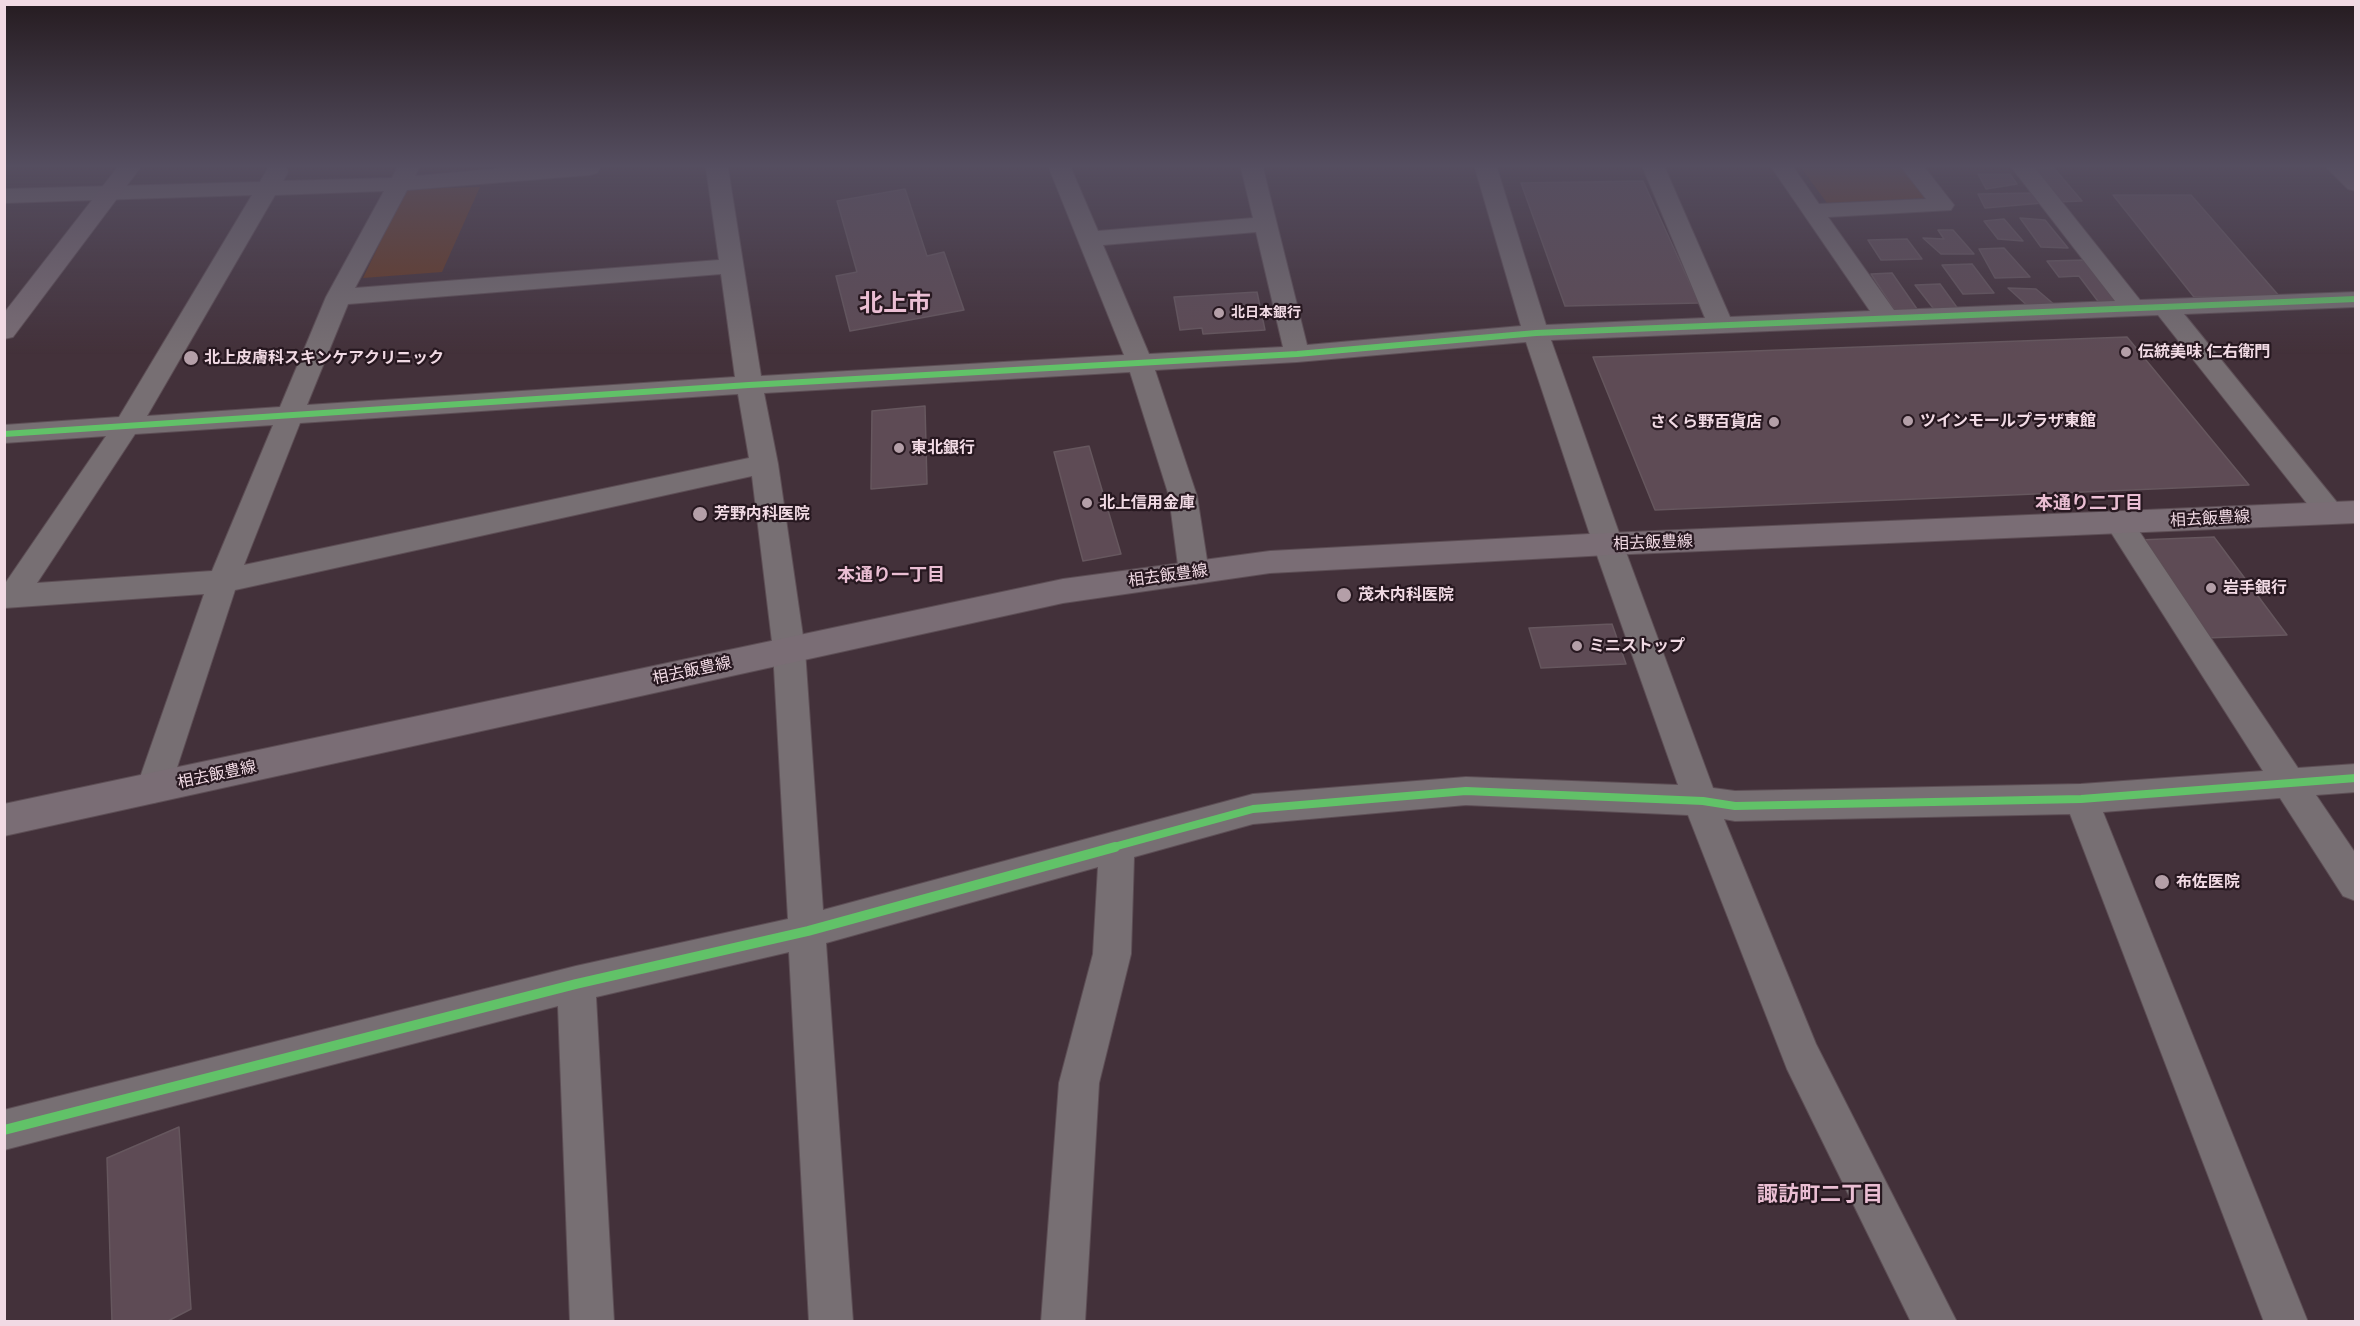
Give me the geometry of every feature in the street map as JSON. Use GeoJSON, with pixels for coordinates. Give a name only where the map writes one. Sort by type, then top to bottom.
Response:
{"type":"FeatureCollection","features":[{"type":"Feature","properties":{"kind":"main road"},"geometry":{"type":"LineString","coordinates":[[4,331],[82,230]]}},
{"type":"Feature","properties":{"kind":"main road","name":"相去飯豊線"},"geometry":{"type":"LineString","coordinates":[[4,820],[1063,591],[1270,562],[1608,544],[2343,513]]}},
{"type":"Feature","properties":{"kind":"street"},"geometry":{"type":"LineString","coordinates":[[9,596],[127,426],[243,230]]}},
{"type":"Feature","properties":{"kind":"street"},"geometry":{"type":"LineString","coordinates":[[153,789],[223,581],[338,297],[375,230]]}},
{"type":"Feature","properties":{"kind":"street"},"geometry":{"type":"LineString","coordinates":[[725,230],[749,386],[764,464],[789,650],[831,1322]]}},
{"type":"Feature","properties":{"kind":"street"},"geometry":{"type":"LineString","coordinates":[[1086,230],[1140,363],[1183,496],[1194,573]]}},
{"type":"Feature","properties":{"kind":"street"},"geometry":{"type":"LineString","coordinates":[[1089,238],[1192,230]]}},
{"type":"Feature","properties":{"kind":"street"},"geometry":{"type":"LineString","coordinates":[[1267,230],[1297,354]]}},
{"type":"Feature","properties":{"kind":"street"},"geometry":{"type":"LineString","coordinates":[[1505,230],[1536,333],[1608,544],[1703,801],[1719,852],[1801,1056],[1935,1322]]}},
{"type":"Feature","properties":{"kind":"street"},"geometry":{"type":"LineString","coordinates":[[1680,230],[1721,326]]}},
{"type":"Feature","properties":{"kind":"street"},"geometry":{"type":"LineString","coordinates":[[1825,230],[1888,320]]}},
{"type":"Feature","properties":{"kind":"street"},"geometry":{"type":"LineString","coordinates":[[2072,230],[2134,309]]}},
{"type":"Feature","properties":{"kind":"street"},"geometry":{"type":"LineString","coordinates":[[338,297],[730,266]]}},
{"type":"Feature","properties":{"kind":"street"},"geometry":{"type":"LineString","coordinates":[[4,434],[290,414],[1297,354],[1536,333],[2355,299]]}},
{"type":"Feature","properties":{"kind":"street"},"geometry":{"type":"LineString","coordinates":[[2165,307],[2343,513]]}},
{"type":"Feature","properties":{"kind":"street"},"geometry":{"type":"LineString","coordinates":[[9,596],[223,581],[764,464]]}},
{"type":"Feature","properties":{"kind":"street"},"geometry":{"type":"LineString","coordinates":[[2119,523],[2355,885]]}},
{"type":"Feature","properties":{"kind":"street"},"geometry":{"type":"LineString","coordinates":[[4,1130],[576,984],[808,931],[1252,809],[1466,791],[1703,801],[1735,806],[2081,799],[2355,778]]}},
{"type":"Feature","properties":{"kind":"street"},"geometry":{"type":"LineString","coordinates":[[2081,799],[2286,1322]]}},
{"type":"Feature","properties":{"kind":"street"},"geometry":{"type":"LineString","coordinates":[[1063,1322],[1080,1083],[1112,954],[1118,847]]}},
{"type":"Feature","properties":{"kind":"street"},"geometry":{"type":"LineString","coordinates":[[576,984],[592,1322]]}},
{"type":"Feature","properties":{"kind":"shaded area"},"geometry":{"type":"Polygon","coordinates":[[[386,230],[461,230],[442,272],[363,278],[386,230]]]}},
{"type":"Feature","properties":{"kind":"building"},"geometry":{"type":"Polygon","coordinates":[[[845,230],[918,230],[927,256],[944,252],[964,310],[850,331],[836,276],[857,272],[845,230]]]}},
{"type":"Feature","properties":{"kind":"building"},"geometry":{"type":"Polygon","coordinates":[[[1538,230],[1665,230],[1699,303],[1565,306],[1538,230]]]}},
{"type":"Feature","properties":{"kind":"building"},"geometry":{"type":"Polygon","coordinates":[[[1938,230],[1953,230],[1974,254],[1941,254],[1923,238],[1944,239],[1938,230]]]}},
{"type":"Feature","properties":{"kind":"building"},"geometry":{"type":"Polygon","coordinates":[[[1991,230],[2013,230],[2023,241],[1998,239],[1991,230]]]}},
{"type":"Feature","properties":{"kind":"building"},"geometry":{"type":"Polygon","coordinates":[[[2029,230],[2053,230],[2068,248],[2041,247],[2029,230]]]}},
{"type":"Feature","properties":{"kind":"building"},"geometry":{"type":"Polygon","coordinates":[[[2141,230],[2221,230],[2280,297],[2194,297],[2141,230]]]}},
{"type":"Feature","properties":{"kind":"building"},"geometry":{"type":"Polygon","coordinates":[[[1907,239],[1922,259],[1881,260],[1868,240],[1907,239]]]}},
{"type":"Feature","properties":{"kind":"building"},"geometry":{"type":"Polygon","coordinates":[[[2004,248],[2030,277],[1995,278],[1979,249],[2004,248]]]}},
{"type":"Feature","properties":{"kind":"building"},"geometry":{"type":"Polygon","coordinates":[[[2086,260],[2120,301],[2100,304],[2079,276],[2059,277],[2047,261],[2086,260]]]}},
{"type":"Feature","properties":{"kind":"building"},"geometry":{"type":"Polygon","coordinates":[[[1972,264],[1994,293],[1963,294],[1942,265],[1972,264]]]}},
{"type":"Feature","properties":{"kind":"building"},"geometry":{"type":"Polygon","coordinates":[[[1892,273],[1917,309],[1895,311],[1871,274],[1892,273]]]}},
{"type":"Feature","properties":{"kind":"building"},"geometry":{"type":"Polygon","coordinates":[[[1940,284],[1961,313],[1937,313],[1915,285],[1940,284]]]}},
{"type":"Feature","properties":{"kind":"building"},"geometry":{"type":"Polygon","coordinates":[[[2008,288],[2036,289],[2056,306],[2030,308],[2008,288]]]}},
{"type":"Feature","properties":{"kind":"building","name":"北日本銀行"},"geometry":{"type":"Polygon","coordinates":[[[1257,292],[1265,330],[1203,334],[1202,328],[1180,330],[1174,297],[1257,292]]]}},
{"type":"Feature","properties":{"kind":"building","name":"ツインモールプラザ東館"},"geometry":{"type":"Polygon","coordinates":[[[2127,337],[2249,485],[1655,510],[1593,357],[2127,337]]]}},
{"type":"Feature","properties":{"kind":"building","name":"東北銀行"},"geometry":{"type":"Polygon","coordinates":[[[925,406],[927,484],[871,489],[872,411],[925,406]]]}},
{"type":"Feature","properties":{"kind":"building","name":"北上信用金庫"},"geometry":{"type":"Polygon","coordinates":[[[1089,446],[1121,554],[1083,561],[1054,452],[1089,446]]]}},
{"type":"Feature","properties":{"kind":"building","name":"岩手銀行"},"geometry":{"type":"Polygon","coordinates":[[[2214,537],[2287,635],[2206,638],[2138,540],[2214,537]]]}},
{"type":"Feature","properties":{"kind":"building","name":"ミニストップ"},"geometry":{"type":"Polygon","coordinates":[[[1612,624],[1626,664],[1541,668],[1529,628],[1612,624]]]}},
{"type":"Feature","properties":{"kind":"building"},"geometry":{"type":"Polygon","coordinates":[[[179,1127],[191,1309],[166,1322],[112,1322],[107,1158],[179,1127]]]}},
{"type":"Feature","properties":{"kind":"cycle path"},"geometry":{"type":"LineString","coordinates":[[4,434],[749,385],[1297,354],[1536,333],[2356,299]]}},
{"type":"Feature","properties":{"kind":"cycle path"},"geometry":{"type":"LineString","coordinates":[[4,1130],[576,984],[808,931],[1253,809],[1466,791],[1703,801],[1735,806],[2081,799],[2356,778]]}},
{"type":"Feature","properties":{"kind":"place","name":"北日本銀行"},"geometry":{"type":"Point","coordinates":[1219,313]}},
{"type":"Feature","properties":{"kind":"place","name":"伝統美味 仁右衛門"},"geometry":{"type":"Point","coordinates":[2126,352]}},
{"type":"Feature","properties":{"kind":"place","name":"北上皮膚科スキンケアクリニック"},"geometry":{"type":"Point","coordinates":[191,358]}},
{"type":"Feature","properties":{"kind":"place","name":"ツインモールプラザ東館"},"geometry":{"type":"Point","coordinates":[1908,421]}},
{"type":"Feature","properties":{"kind":"place","name":"さくら野百貨店"},"geometry":{"type":"Point","coordinates":[1774,422]}},
{"type":"Feature","properties":{"kind":"place","name":"東北銀行"},"geometry":{"type":"Point","coordinates":[899,448]}},
{"type":"Feature","properties":{"kind":"place","name":"北上信用金庫"},"geometry":{"type":"Point","coordinates":[1087,503]}},
{"type":"Feature","properties":{"kind":"place","name":"芳野内科医院"},"geometry":{"type":"Point","coordinates":[700,514]}},
{"type":"Feature","properties":{"kind":"place","name":"岩手銀行"},"geometry":{"type":"Point","coordinates":[2211,588]}},
{"type":"Feature","properties":{"kind":"place","name":"茂木内科医院"},"geometry":{"type":"Point","coordinates":[1344,595]}},
{"type":"Feature","properties":{"kind":"place","name":"ミニストップ"},"geometry":{"type":"Point","coordinates":[1577,646]}},
{"type":"Feature","properties":{"kind":"place","name":"布佐医院"},"geometry":{"type":"Point","coordinates":[2162,882]}},
{"type":"Feature","properties":{"kind":"district","name":"北上市"},"geometry":{"type":"Point","coordinates":[895,304]}},
{"type":"Feature","properties":{"kind":"district","name":"本通り二丁目"},"geometry":{"type":"Point","coordinates":[2089,504]}},
{"type":"Feature","properties":{"kind":"district","name":"本通り一丁目"},"geometry":{"type":"Point","coordinates":[891,576]}},
{"type":"Feature","properties":{"kind":"district","name":"諏訪町二丁目"},"geometry":{"type":"Point","coordinates":[1820,1195]}}]}
